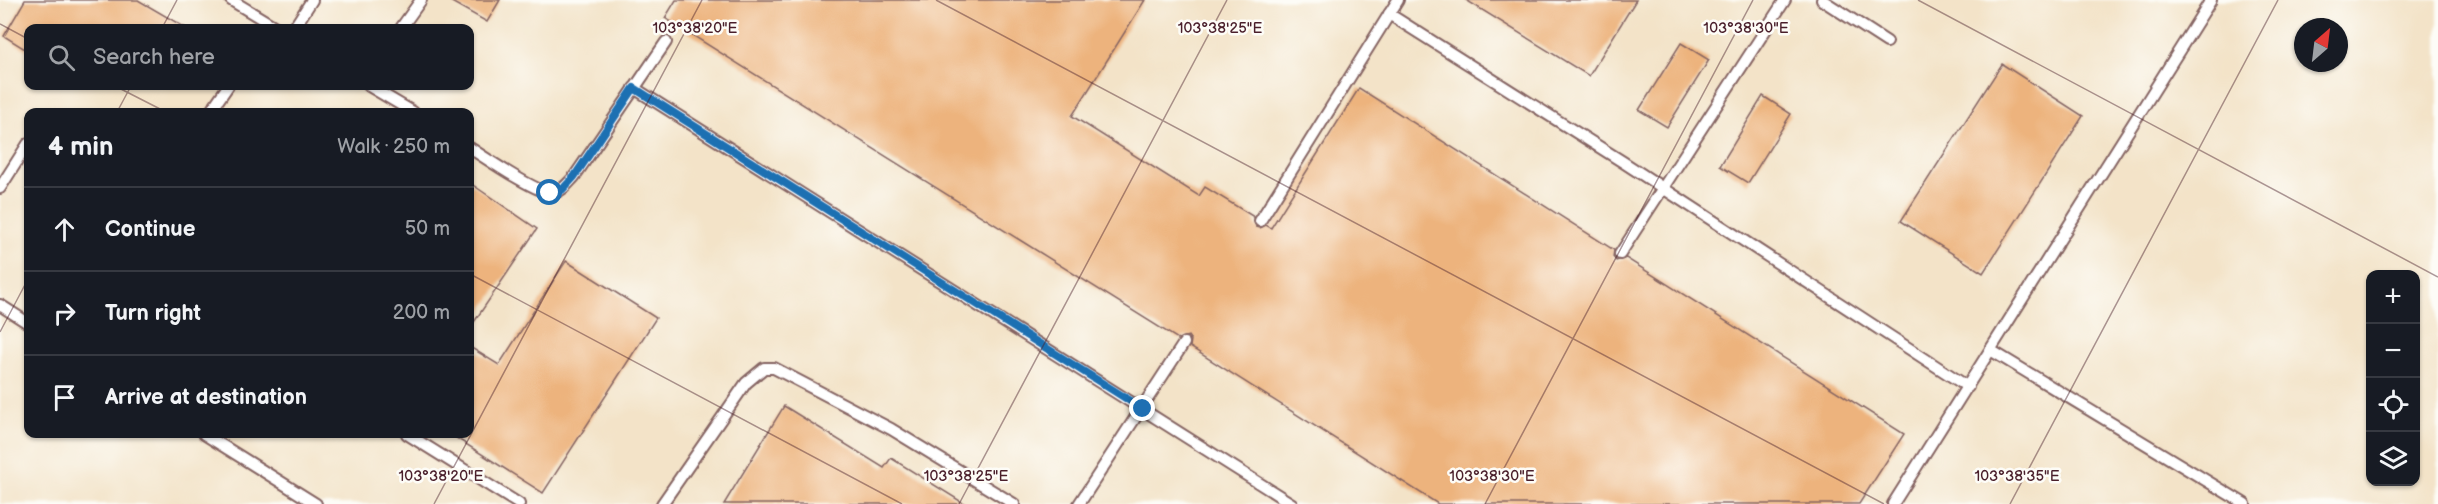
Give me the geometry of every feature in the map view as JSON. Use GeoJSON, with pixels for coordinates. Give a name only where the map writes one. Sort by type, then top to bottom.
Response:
{"type":"FeatureCollection","features":[{"type":"Feature","properties":{"kind":"lane"},"geometry":{"type":"LineString","coordinates":[[231,0],[266,24]]}},
{"type":"Feature","properties":{"kind":"lane"},"geometry":{"type":"LineString","coordinates":[[297,24],[312,0]]}},
{"type":"Feature","properties":{"kind":"lane"},"geometry":{"type":"LineString","coordinates":[[404,24],[421,0]]}},
{"type":"Feature","properties":{"kind":"lane"},"geometry":{"type":"LineString","coordinates":[[1260,221],[1398,0]]}},
{"type":"Feature","properties":{"kind":"lane"},"geometry":{"type":"LineString","coordinates":[[1620,254],[1785,0]]}},
{"type":"Feature","properties":{"kind":"lane"},"geometry":{"type":"LineString","coordinates":[[1822,0],[1887,42]]}},
{"type":"Feature","properties":{"kind":"lane"},"geometry":{"type":"LineString","coordinates":[[1893,504],[1992,351],[2211,0]]}},
{"type":"Feature","properties":{"kind":"lane"},"geometry":{"type":"LineString","coordinates":[[1389,14],[1663,188],[1968,387]]}},
{"type":"Feature","properties":{"kind":"lane"},"geometry":{"type":"LineString","coordinates":[[474,150],[530,185],[550,193],[562,190],[574,177],[666,42]]}},
{"type":"Feature","properties":{"kind":"lane"},"geometry":{"type":"LineString","coordinates":[[634,88],[1292,504]]}},
{"type":"Feature","properties":{"kind":"lane"},"geometry":{"type":"LineString","coordinates":[[213,108],[225,90]]}},
{"type":"Feature","properties":{"kind":"lane"},"geometry":{"type":"LineString","coordinates":[[376,90],[406,108]]}},
{"type":"Feature","properties":{"kind":"lane"},"geometry":{"type":"LineString","coordinates":[[0,188],[24,150]]}},
{"type":"Feature","properties":{"kind":"lane"},"geometry":{"type":"LineString","coordinates":[[0,305],[24,320]]}},
{"type":"Feature","properties":{"kind":"lane"},"geometry":{"type":"LineString","coordinates":[[1078,504],[1143,409],[1184,343]]}},
{"type":"Feature","properties":{"kind":"lane"},"geometry":{"type":"LineString","coordinates":[[1992,351],[2245,504]]}},
{"type":"Feature","properties":{"kind":"lane"},"geometry":{"type":"LineString","coordinates":[[662,504],[746,383],[764,368],[774,368],[891,429],[1014,504]]}},
{"type":"Feature","properties":{"kind":"lane"},"geometry":{"type":"LineString","coordinates":[[210,438],[316,504]]}},
{"type":"Feature","properties":{"kind":"lane"},"geometry":{"type":"LineString","coordinates":[[413,438],[519,504]]}},
{"type":"Feature","properties":{"kind":"building"},"geometry":{"type":"Polygon","coordinates":[[[25,0],[138,0],[179,24],[24,24],[24,48],[4,36],[25,0]]]}},
{"type":"Feature","properties":{"kind":"building"},"geometry":{"type":"Polygon","coordinates":[[[448,0],[500,0],[487,22],[448,0]]]}},
{"type":"Feature","properties":{"kind":"building"},"geometry":{"type":"Polygon","coordinates":[[[676,0],[1145,0],[1072,116],[1199,196],[1205,187],[1254,217],[1256,227],[1266,225],[1271,228],[1359,88],[1614,250],[1613,257],[1616,261],[1626,258],[1904,434],[1859,504],[1438,504],[1190,347],[1191,340],[1188,336],[1178,339],[665,18],[676,0]]]}},
{"type":"Feature","properties":{"kind":"building"},"geometry":{"type":"Polygon","coordinates":[[[1466,0],[1636,0],[1589,76],[1466,0]]]}},
{"type":"Feature","properties":{"kind":"building"},"geometry":{"type":"Polygon","coordinates":[[[1681,43],[1709,60],[1667,127],[1639,110],[1681,43]]]}},
{"type":"Feature","properties":{"kind":"building"},"geometry":{"type":"Polygon","coordinates":[[[2002,64],[2083,116],[1983,273],[1901,221],[2002,64]]]}},
{"type":"Feature","properties":{"kind":"building"},"geometry":{"type":"Polygon","coordinates":[[[1763,96],[1791,114],[1748,183],[1720,166],[1763,96]]]}},
{"type":"Feature","properties":{"kind":"building"},"geometry":{"type":"Polygon","coordinates":[[[474,186],[537,229],[474,322],[474,186]]]}},
{"type":"Feature","properties":{"kind":"building"},"geometry":{"type":"Polygon","coordinates":[[[566,261],[656,318],[543,493],[456,438],[474,438],[474,349],[499,365],[566,261]]]}},
{"type":"Feature","properties":{"kind":"building"},"geometry":{"type":"Polygon","coordinates":[[[784,406],[884,468],[891,458],[965,504],[724,504],[784,406]]]}},
{"type":"Feature","properties":{"kind":"route"},"geometry":{"type":"LineString","coordinates":[[550,193],[562,190],[574,177],[634,88],[1143,409]]}}]}
